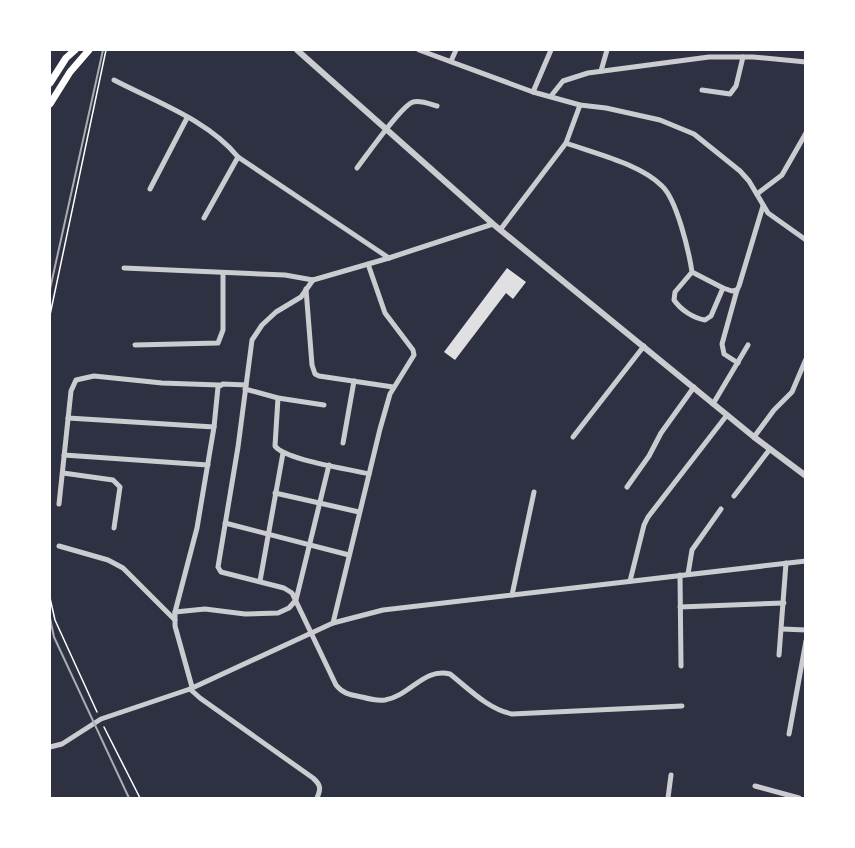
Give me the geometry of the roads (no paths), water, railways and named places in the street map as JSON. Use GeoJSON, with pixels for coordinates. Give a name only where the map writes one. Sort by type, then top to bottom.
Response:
{"type":"FeatureCollection","features":[{"type":"Feature","properties":{"kind":"main road"},"geometry":{"type":"LineString","coordinates":[[50,83],[66,58],[75,50]]}},
{"type":"Feature","properties":{"kind":"main road"},"geometry":{"type":"LineString","coordinates":[[50,104],[70,72],[89,50]]}},
{"type":"Feature","properties":{"kind":"street"},"geometry":{"type":"LineString","coordinates":[[297,50],[500,230],[754,437],[806,476]]}},
{"type":"Feature","properties":{"kind":"street"},"geometry":{"type":"LineString","coordinates":[[419,50],[533,92],[580,105],[606,108],[660,120],[694,134],[740,171],[768,213],[806,240]]}},
{"type":"Feature","properties":{"kind":"street"},"geometry":{"type":"LineString","coordinates":[[451,61],[456,50]]}},
{"type":"Feature","properties":{"kind":"street"},"geometry":{"type":"LineString","coordinates":[[533,92],[551,50]]}},
{"type":"Feature","properties":{"kind":"street"},"geometry":{"type":"LineString","coordinates":[[601,71],[607,50]]}},
{"type":"Feature","properties":{"kind":"street"},"geometry":{"type":"LineString","coordinates":[[719,57],[721,50]]}},
{"type":"Feature","properties":{"kind":"street"},"geometry":{"type":"LineString","coordinates":[[551,96],[563,81],[573,76],[601,71],[719,57],[806,62]]}},
{"type":"Feature","properties":{"kind":"street"},"geometry":{"type":"LineString","coordinates":[[702,90],[730,94],[736,86],[743,57]]}},
{"type":"Feature","properties":{"kind":"street"},"geometry":{"type":"LineString","coordinates":[[114,80],[187,118],[222,140],[238,157],[389,258]]}},
{"type":"Feature","properties":{"kind":"street"},"geometry":{"type":"LineString","coordinates":[[357,168],[408,104],[414,102],[437,106]]}},
{"type":"Feature","properties":{"kind":"street"},"geometry":{"type":"LineString","coordinates":[[500,230],[566,143],[580,105]]}},
{"type":"Feature","properties":{"kind":"street"},"geometry":{"type":"LineString","coordinates":[[150,189],[187,118]]}},
{"type":"Feature","properties":{"kind":"street"},"geometry":{"type":"LineString","coordinates":[[757,194],[782,175],[806,133]]}},
{"type":"Feature","properties":{"kind":"street"},"geometry":{"type":"LineString","coordinates":[[566,143],[634,168],[654,178],[665,188],[673,204],[692,272]]}},
{"type":"Feature","properties":{"kind":"street"},"geometry":{"type":"LineString","coordinates":[[204,218],[238,157]]}},
{"type":"Feature","properties":{"kind":"street"},"geometry":{"type":"LineString","coordinates":[[738,363],[724,354],[722,344],[764,206]]}},
{"type":"Feature","properties":{"kind":"street"},"geometry":{"type":"LineString","coordinates":[[124,268],[285,275],[313,280],[493,224]]}},
{"type":"Feature","properties":{"kind":"street"},"geometry":{"type":"LineString","coordinates":[[333,623],[359,512],[393,387],[414,355],[385,313],[368,264]]}},
{"type":"Feature","properties":{"kind":"street"},"geometry":{"type":"LineString","coordinates":[[692,272],[723,288],[737,290]]}},
{"type":"Feature","properties":{"kind":"street"},"geometry":{"type":"LineString","coordinates":[[692,272],[675,292],[674,300],[679,307],[699,319],[705,320],[711,316],[723,288]]}},
{"type":"Feature","properties":{"kind":"street"},"geometry":{"type":"LineString","coordinates":[[135,345],[218,343],[223,330],[223,273]]}},
{"type":"Feature","properties":{"kind":"street"},"geometry":{"type":"LineString","coordinates":[[313,280],[301,297],[276,312],[255,333],[252,340],[218,567],[221,572],[284,588],[292,593],[340,691],[376,700],[386,700],[398,696],[428,676],[443,672],[450,674],[490,705],[502,712],[512,714],[682,706]]}},
{"type":"Feature","properties":{"kind":"street"},"geometry":{"type":"LineString","coordinates":[[306,289],[313,371],[319,376],[393,387]]}},
{"type":"Feature","properties":{"kind":"street"},"geometry":{"type":"LineString","coordinates":[[713,404],[748,345]]}},
{"type":"Feature","properties":{"kind":"street"},"geometry":{"type":"LineString","coordinates":[[573,437],[644,346]]}},
{"type":"Feature","properties":{"kind":"street"},"geometry":{"type":"LineString","coordinates":[[754,437],[774,410],[792,392],[806,359]]}},
{"type":"Feature","properties":{"kind":"street"},"geometry":{"type":"LineString","coordinates":[[59,504],[73,384],[82,377],[246,387],[278,398],[324,405]]}},
{"type":"Feature","properties":{"kind":"street"},"geometry":{"type":"LineString","coordinates":[[342,443],[354,381]]}},
{"type":"Feature","properties":{"kind":"street"},"geometry":{"type":"LineString","coordinates":[[219,385],[197,528],[175,612],[191,688],[200,698],[319,783],[321,789],[317,798]]}},
{"type":"Feature","properties":{"kind":"street"},"geometry":{"type":"LineString","coordinates":[[627,487],[649,456],[661,433],[694,387]]}},
{"type":"Feature","properties":{"kind":"street"},"geometry":{"type":"LineString","coordinates":[[278,398],[275,446],[283,453],[369,474]]}},
{"type":"Feature","properties":{"kind":"street"},"geometry":{"type":"LineString","coordinates":[[630,581],[648,517],[727,415]]}},
{"type":"Feature","properties":{"kind":"street"},"geometry":{"type":"LineString","coordinates":[[68,418],[214,427]]}},
{"type":"Feature","properties":{"kind":"street"},"geometry":{"type":"LineString","coordinates":[[734,496],[770,449]]}},
{"type":"Feature","properties":{"kind":"street"},"geometry":{"type":"LineString","coordinates":[[260,581],[283,453]]}},
{"type":"Feature","properties":{"kind":"street"},"geometry":{"type":"LineString","coordinates":[[64,455],[208,465]]}},
{"type":"Feature","properties":{"kind":"street"},"geometry":{"type":"LineString","coordinates":[[175,612],[205,609],[245,614],[278,613],[289,608],[296,600],[329,465]]}},
{"type":"Feature","properties":{"kind":"street"},"geometry":{"type":"LineString","coordinates":[[63,473],[113,480],[117,483],[120,487],[114,528]]}},
{"type":"Feature","properties":{"kind":"street"},"geometry":{"type":"LineString","coordinates":[[512,595],[534,492]]}},
{"type":"Feature","properties":{"kind":"street"},"geometry":{"type":"LineString","coordinates":[[275,493],[359,512]]}},
{"type":"Feature","properties":{"kind":"street"},"geometry":{"type":"LineString","coordinates":[[688,574],[692,550],[721,509]]}},
{"type":"Feature","properties":{"kind":"street"},"geometry":{"type":"LineString","coordinates":[[225,523],[349,555]]}},
{"type":"Feature","properties":{"kind":"street"},"geometry":{"type":"LineString","coordinates":[[59,546],[108,560],[123,568],[175,620]]}},
{"type":"Feature","properties":{"kind":"street"},"geometry":{"type":"LineString","coordinates":[[50,747],[62,744],[100,719],[191,688],[333,623],[383,610],[806,561]]}},
{"type":"Feature","properties":{"kind":"street"},"geometry":{"type":"LineString","coordinates":[[779,655],[786,563]]}},
{"type":"Feature","properties":{"kind":"street"},"geometry":{"type":"LineString","coordinates":[[680,575],[681,666]]}},
{"type":"Feature","properties":{"kind":"street"},"geometry":{"type":"LineString","coordinates":[[680,607],[784,603]]}},
{"type":"Feature","properties":{"kind":"street"},"geometry":{"type":"LineString","coordinates":[[782,629],[806,630]]}},
{"type":"Feature","properties":{"kind":"street"},"geometry":{"type":"LineString","coordinates":[[789,734],[806,641]]}},
{"type":"Feature","properties":{"kind":"street"},"geometry":{"type":"LineString","coordinates":[[668,798],[671,775]]}},
{"type":"Feature","properties":{"kind":"street"},"geometry":{"type":"LineString","coordinates":[[754,786],[799,798]]}},
{"type":"Feature","properties":{"kind":"railway"},"geometry":{"type":"LineString","coordinates":[[50,289],[103,50]]}},
{"type":"Feature","properties":{"kind":"railway"},"geometry":{"type":"LineString","coordinates":[[50,618],[54,637],[129,798]]}}]}
